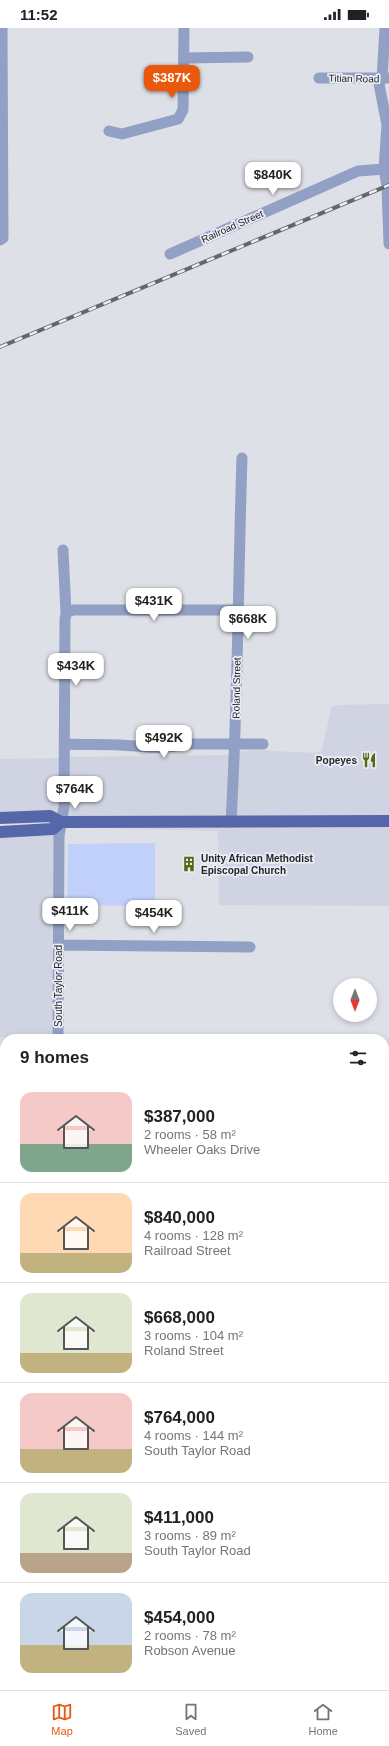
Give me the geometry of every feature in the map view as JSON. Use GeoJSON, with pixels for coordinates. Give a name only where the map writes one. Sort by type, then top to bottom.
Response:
{"type":"FeatureCollection","features":[{"type":"Feature","properties":{"kind":"main road"},"geometry":{"type":"LineString","coordinates":[[0,818],[50,816],[61,822],[389,821]]}},
{"type":"Feature","properties":{"kind":"main road"},"geometry":{"type":"LineString","coordinates":[[0,832],[52,829],[61,822]]}},
{"type":"Feature","properties":{"kind":"street"},"geometry":{"type":"LineString","coordinates":[[0,240],[2,238],[2,28]]}},
{"type":"Feature","properties":{"kind":"street"},"geometry":{"type":"LineString","coordinates":[[109,131],[122,134],[178,119],[183,110],[184,28]]}},
{"type":"Feature","properties":{"kind":"street"},"geometry":{"type":"LineString","coordinates":[[385,28],[386,78],[379,84],[387,125],[384,169],[387,186],[389,244]]}},
{"type":"Feature","properties":{"kind":"street"},"geometry":{"type":"LineString","coordinates":[[184,58],[248,57]]}},
{"type":"Feature","properties":{"kind":"street","name":"Titian Road"},"geometry":{"type":"LineString","coordinates":[[318,78],[386,78]]}},
{"type":"Feature","properties":{"kind":"street","name":"Railroad Street"},"geometry":{"type":"LineString","coordinates":[[170,254],[358,170],[384,169]]}},
{"type":"Feature","properties":{"kind":"street","name":"Roland Street"},"geometry":{"type":"LineString","coordinates":[[231,822],[236,744],[237,610],[242,458]]}},
{"type":"Feature","properties":{"kind":"street","name":"South Taylor Road"},"geometry":{"type":"LineString","coordinates":[[58,1034],[59,836],[64,807],[65,744],[64,620],[66,613],[63,550]]}},
{"type":"Feature","properties":{"kind":"street"},"geometry":{"type":"LineString","coordinates":[[66,613],[74,610],[237,610]]}},
{"type":"Feature","properties":{"kind":"street"},"geometry":{"type":"LineString","coordinates":[[65,744],[119,745],[163,748],[185,744],[263,744]]}},
{"type":"Feature","properties":{"kind":"street"},"geometry":{"type":"LineString","coordinates":[[58,945],[250,947]]}},
{"type":"Feature","properties":{"kind":"shaded area"},"geometry":{"type":"Polygon","coordinates":[[[389,704],[389,816],[236,817],[239,752],[253,750],[315,753],[322,750],[331,708],[338,705],[389,704]]]}},
{"type":"Feature","properties":{"kind":"shaded area"},"geometry":{"type":"Polygon","coordinates":[[[231,755],[227,817],[66,818],[69,757],[231,755]]]}},
{"type":"Feature","properties":{"kind":"shaded area"},"geometry":{"type":"Polygon","coordinates":[[[60,758],[58,815],[0,814],[0,759],[60,758]]]}},
{"type":"Feature","properties":{"kind":"shaded area"},"geometry":{"type":"Polygon","coordinates":[[[389,826],[389,906],[219,905],[218,831],[65,827],[389,826]]]}},
{"type":"Feature","properties":{"kind":"shaded area"},"geometry":{"type":"Polygon","coordinates":[[[55,833],[54,1034],[0,1034],[0,837],[55,833]]]}},
{"type":"Feature","properties":{"kind":"shaded area"},"geometry":{"type":"Polygon","coordinates":[[[155,843],[155,906],[67,905],[68,844],[155,843]]]}},
{"type":"Feature","properties":{"kind":"railway"},"geometry":{"type":"LineString","coordinates":[[0,347],[389,185]]}},
{"type":"Feature","properties":{"kind":"place","name":"Popeyes"},"geometry":{"type":"Point","coordinates":[369,760]}},
{"type":"Feature","properties":{"kind":"place","name":"Unity African Methodist Episcopal Church"},"geometry":{"type":"Point","coordinates":[189,864]}}]}
